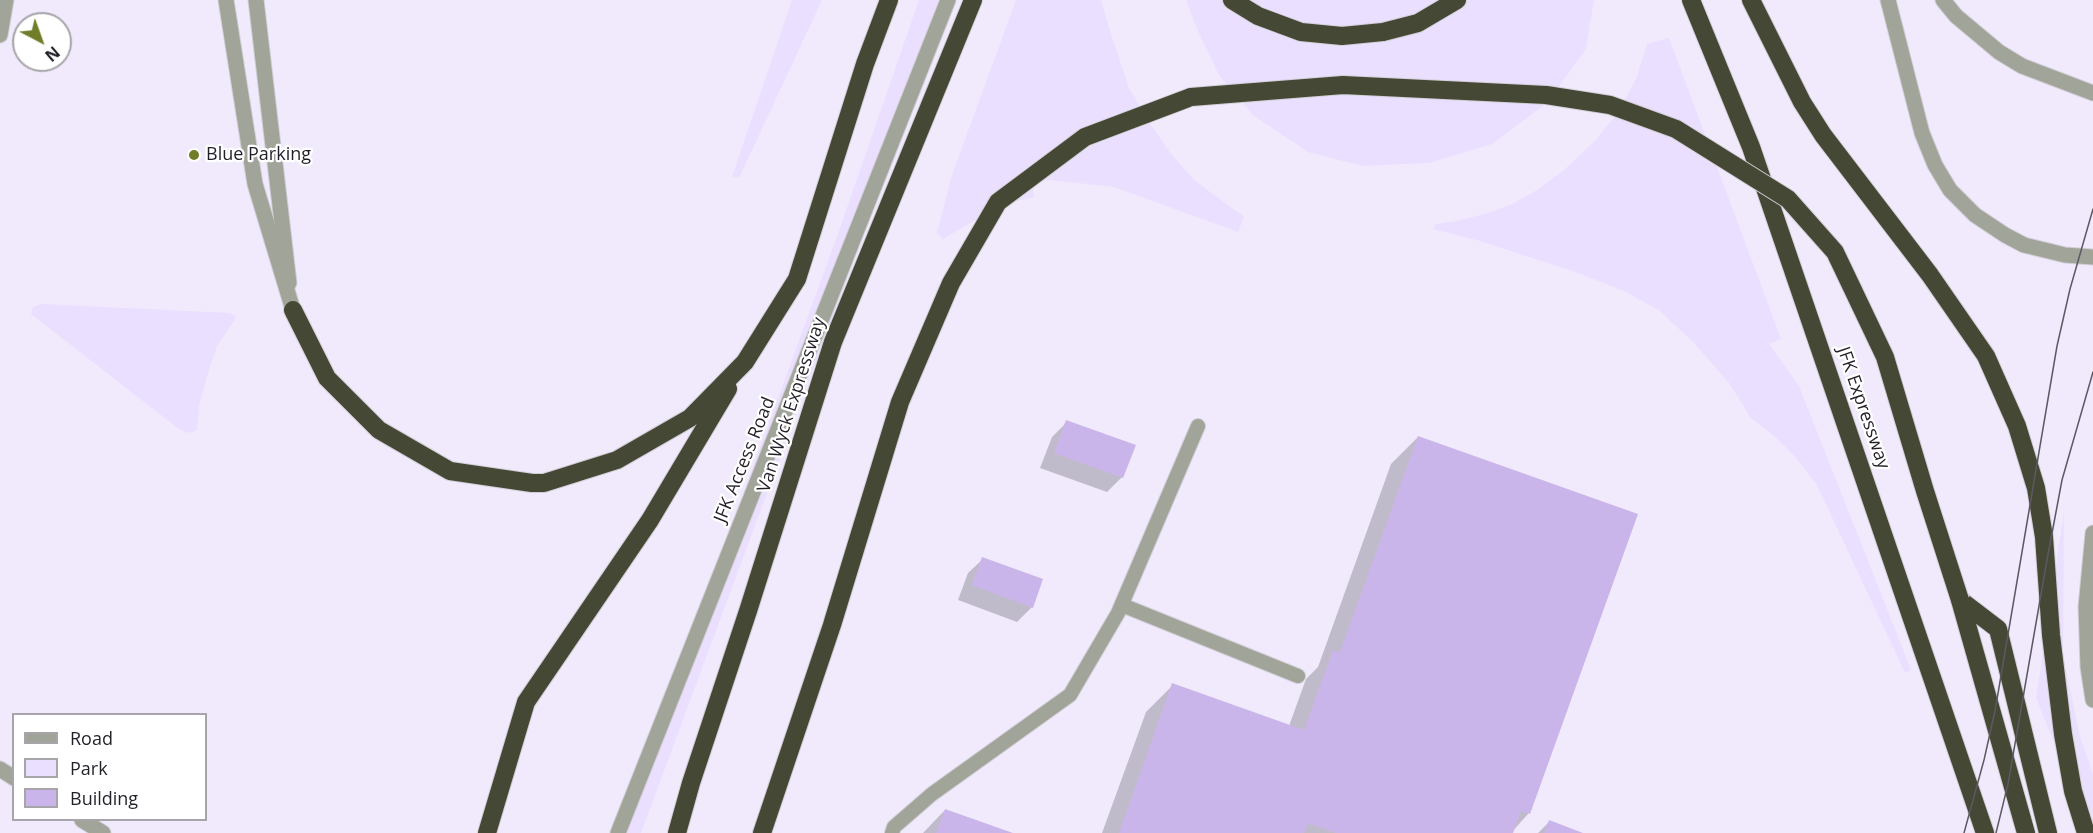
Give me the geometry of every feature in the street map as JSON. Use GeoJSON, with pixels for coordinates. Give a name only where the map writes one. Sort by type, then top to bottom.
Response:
{"type":"FeatureCollection","features":[{"type":"Feature","properties":{"kind":"highway"},"geometry":{"type":"LineString","coordinates":[[487,833],[526,702],[650,520],[796,279],[865,64],[889,0]]}},
{"type":"Feature","properties":{"kind":"highway","name":"Van Wyck Expressway"},"geometry":{"type":"LineString","coordinates":[[677,833],[832,342],[973,0]]}},
{"type":"Feature","properties":{"kind":"highway"},"geometry":{"type":"LineString","coordinates":[[1232,0],[1258,16],[1301,32],[1342,36],[1383,32],[1418,23],[1457,0]]}},
{"type":"Feature","properties":{"kind":"highway","name":"JFK Expressway"},"geometry":{"type":"LineString","coordinates":[[1691,0],[1751,147],[1986,833]]}},
{"type":"Feature","properties":{"kind":"highway"},"geometry":{"type":"LineString","coordinates":[[1752,0],[1802,102],[1823,135],[1930,275],[1986,356],[2017,426],[2036,488],[2044,537],[2063,734],[2073,791],[2086,833]]}},
{"type":"Feature","properties":{"kind":"highway"},"geometry":{"type":"LineString","coordinates":[[762,833],[832,625],[900,402],[951,283],[998,202],[1085,136],[1191,97],[1343,85],[1546,95],[1610,105],[1676,129],[1788,199],[1835,252],[1885,357],[1960,600],[2026,833]]}},
{"type":"Feature","properties":{"kind":"highway"},"geometry":{"type":"LineString","coordinates":[[293,310],[327,378],[380,430],[450,471],[532,483],[544,483],[617,460],[690,418],[745,362]]}},
{"type":"Feature","properties":{"kind":"highway"},"geometry":{"type":"LineString","coordinates":[[1960,600],[1998,629],[2048,833]]}},
{"type":"Feature","properties":{"kind":"street"},"geometry":{"type":"LineString","coordinates":[[0,35],[6,0]]}},
{"type":"Feature","properties":{"kind":"street"},"geometry":{"type":"LineString","coordinates":[[226,0],[255,184],[293,310]]}},
{"type":"Feature","properties":{"kind":"street"},"geometry":{"type":"LineString","coordinates":[[256,0],[293,310]]}},
{"type":"Feature","properties":{"kind":"street","name":"JFK Access Road"},"geometry":{"type":"LineString","coordinates":[[618,833],[948,0]]}},
{"type":"Feature","properties":{"kind":"street"},"geometry":{"type":"LineString","coordinates":[[1888,0],[1927,150],[1950,190],[1975,215],[2004,235],[2024,245],[2065,255],[2093,256]]}},
{"type":"Feature","properties":{"kind":"street"},"geometry":{"type":"LineString","coordinates":[[1942,0],[1956,16],[1999,52],[2022,66],[2093,93]]}},
{"type":"Feature","properties":{"kind":"street"},"geometry":{"type":"LineString","coordinates":[[2072,84],[2093,83]]}},
{"type":"Feature","properties":{"kind":"street"},"geometry":{"type":"LineString","coordinates":[[2093,533],[2086,607],[2093,700]]}},
{"type":"Feature","properties":{"kind":"street"},"geometry":{"type":"LineString","coordinates":[[85,821],[104,833]]}},
{"type":"Feature","properties":{"kind":"lane"},"geometry":{"type":"LineString","coordinates":[[892,833],[894,827],[932,794],[1070,695],[1122,606],[1198,426]]}},
{"type":"Feature","properties":{"kind":"lane"},"geometry":{"type":"LineString","coordinates":[[1122,606],[1298,676]]}},
{"type":"Feature","properties":{"kind":"shaded area"},"geometry":{"type":"Polygon","coordinates":[[[0,0],[2093,0],[2093,833],[0,833],[0,0]]]}},
{"type":"Feature","properties":{"kind":"green space"},"geometry":{"type":"Polygon","coordinates":[[[792,0],[822,0],[739,178],[732,177],[792,0]]]}},
{"type":"Feature","properties":{"kind":"green space"},"geometry":{"type":"Polygon","coordinates":[[[919,0],[953,0],[862,237],[641,833],[620,833],[840,228],[919,0]]]}},
{"type":"Feature","properties":{"kind":"green space"},"geometry":{"type":"Polygon","coordinates":[[[1016,0],[1101,0],[1129,88],[1150,124],[1194,180],[1244,217],[1238,232],[1114,187],[1050,180],[1033,182],[1034,197],[1014,202],[977,219],[943,239],[937,233],[952,175],[1016,0]]]}},
{"type":"Feature","properties":{"kind":"green space"},"geometry":{"type":"Polygon","coordinates":[[[1186,0],[1594,0],[1586,49],[1547,103],[1492,144],[1429,163],[1363,166],[1308,152],[1253,115],[1219,75],[1186,0]]]}},
{"type":"Feature","properties":{"kind":"green space"},"geometry":{"type":"Polygon","coordinates":[[[1669,38],[1781,339],[1769,344],[1799,386],[1911,670],[1905,673],[1817,485],[1797,459],[1773,435],[1751,418],[1729,383],[1694,343],[1660,311],[1626,292],[1581,274],[1480,241],[1433,229],[1436,224],[1457,221],[1510,205],[1537,190],[1564,170],[1594,142],[1617,114],[1637,77],[1647,44],[1669,38]]]}},
{"type":"Feature","properties":{"kind":"green space"},"geometry":{"type":"Polygon","coordinates":[[[42,304],[230,313],[235,316],[217,346],[207,376],[199,406],[197,430],[189,433],[179,429],[31,314],[33,307],[42,304]]]}},
{"type":"Feature","properties":{"kind":"green space"},"geometry":{"type":"Polygon","coordinates":[[[2064,513],[2063,655],[2080,737],[2093,774],[2093,833],[2091,833],[2036,698],[2064,513]]]}},
{"type":"Feature","properties":{"kind":"building"},"geometry":{"type":"Polygon","coordinates":[[[1066,420],[1136,445],[1123,478],[1054,453],[1066,420]]]}},
{"type":"Feature","properties":{"kind":"building"},"geometry":{"type":"Polygon","coordinates":[[[1418,436],[1638,514],[1530,814],[1521,811],[1513,833],[1336,833],[1308,823],[1304,833],[1119,833],[1172,683],[1304,730],[1333,650],[1340,652],[1418,436]]]}},
{"type":"Feature","properties":{"kind":"building"},"geometry":{"type":"Polygon","coordinates":[[[982,557],[1043,579],[1033,608],[972,585],[982,557]]]}},
{"type":"Feature","properties":{"kind":"building"},"geometry":{"type":"Polygon","coordinates":[[[945,809],[1013,833],[936,833],[945,809]]]}},
{"type":"Feature","properties":{"kind":"building"},"geometry":{"type":"Polygon","coordinates":[[[1549,820],[1583,833],[1544,833],[1549,820]]]}},
{"type":"Feature","properties":{"kind":"tram line"},"geometry":{"type":"LineString","coordinates":[[1964,833],[1995,711],[2057,346],[2070,289],[2093,209]]}},
{"type":"Feature","properties":{"kind":"tram line"},"geometry":{"type":"LineString","coordinates":[[1996,833],[2008,784],[2062,480],[2093,372]]}},
{"type":"Feature","properties":{"kind":"place","name":"Blue Parking"},"geometry":{"type":"Point","coordinates":[194,155]}}]}
